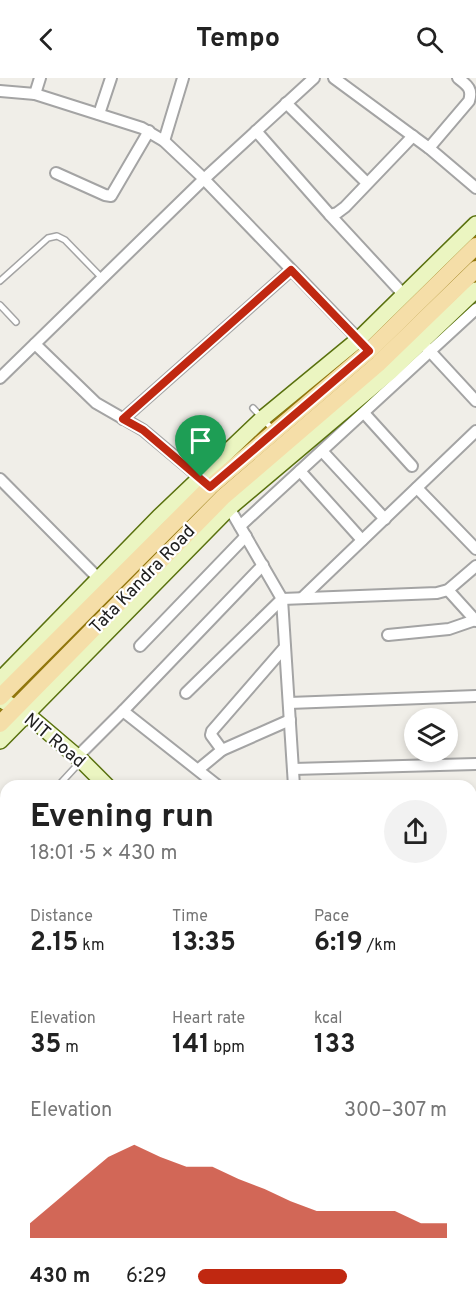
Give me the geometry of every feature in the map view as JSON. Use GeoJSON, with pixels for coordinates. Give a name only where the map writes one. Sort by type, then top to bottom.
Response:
{"type":"FeatureCollection","features":[{"type":"Feature","properties":{"kind":"main road","name":"Tata Kandra Road"},"geometry":{"type":"LineString","coordinates":[[0,724],[22,712],[216,492],[275,431],[364,345],[476,246]]}},
{"type":"Feature","properties":{"kind":"main road","name":"Tata Kandra Road"},"geometry":{"type":"LineString","coordinates":[[0,698],[104,584],[164,523],[216,492],[378,364],[476,269]]}},
{"type":"Feature","properties":{"kind":"street"},"geometry":{"type":"LineString","coordinates":[[35,94],[40,78]]}},
{"type":"Feature","properties":{"kind":"street"},"geometry":{"type":"LineString","coordinates":[[99,114],[111,78]]}},
{"type":"Feature","properties":{"kind":"street"},"geometry":{"type":"LineString","coordinates":[[164,141],[183,78]]}},
{"type":"Feature","properties":{"kind":"street"},"geometry":{"type":"LineString","coordinates":[[0,378],[204,179],[314,78]]}},
{"type":"Feature","properties":{"kind":"street"},"geometry":{"type":"LineString","coordinates":[[334,78],[429,148],[476,188]]}},
{"type":"Feature","properties":{"kind":"street"},"geometry":{"type":"LineString","coordinates":[[429,148],[472,105],[470,87],[458,78]]}},
{"type":"Feature","properties":{"kind":"street"},"geometry":{"type":"LineString","coordinates":[[0,91],[35,94],[149,131],[164,141],[204,179],[364,345]]}},
{"type":"Feature","properties":{"kind":"street"},"geometry":{"type":"LineString","coordinates":[[286,104],[367,183]]}},
{"type":"Feature","properties":{"kind":"street"},"geometry":{"type":"LineString","coordinates":[[56,173],[111,196],[149,131]]}},
{"type":"Feature","properties":{"kind":"street"},"geometry":{"type":"LineString","coordinates":[[256,131],[404,295]]}},
{"type":"Feature","properties":{"kind":"street"},"geometry":{"type":"LineString","coordinates":[[330,215],[345,207],[413,136]]}},
{"type":"Feature","properties":{"kind":"street"},"geometry":{"type":"LineString","coordinates":[[216,492],[257,413],[364,345],[404,295],[476,224]]}},
{"type":"Feature","properties":{"kind":"street"},"geometry":{"type":"LineString","coordinates":[[123,419],[291,270]]}},
{"type":"Feature","properties":{"kind":"street"},"geometry":{"type":"LineString","coordinates":[[240,526],[364,412],[476,290]]}},
{"type":"Feature","properties":{"kind":"street"},"geometry":{"type":"LineString","coordinates":[[216,492],[426,347],[476,309]]}},
{"type":"Feature","properties":{"kind":"street"},"geometry":{"type":"LineString","coordinates":[[35,344],[96,403],[143,430],[216,492],[246,536],[282,599],[294,780]]}},
{"type":"Feature","properties":{"kind":"street"},"geometry":{"type":"LineString","coordinates":[[426,347],[476,401]]}},
{"type":"Feature","properties":{"kind":"street"},"geometry":{"type":"LineString","coordinates":[[364,412],[411,466]]}},
{"type":"Feature","properties":{"kind":"street"},"geometry":{"type":"LineString","coordinates":[[303,597],[476,432]]}},
{"type":"Feature","properties":{"kind":"street"},"geometry":{"type":"LineString","coordinates":[[322,451],[385,519]]}},
{"type":"Feature","properties":{"kind":"street"},"geometry":{"type":"LineString","coordinates":[[300,471],[362,540]]}},
{"type":"Feature","properties":{"kind":"street"},"geometry":{"type":"LineString","coordinates":[[0,479],[104,584],[0,680]]}},
{"type":"Feature","properties":{"kind":"street"},"geometry":{"type":"LineString","coordinates":[[417,488],[476,549]]}},
{"type":"Feature","properties":{"kind":"street"},"geometry":{"type":"LineString","coordinates":[[140,646],[246,536]]}},
{"type":"Feature","properties":{"kind":"street"},"geometry":{"type":"LineString","coordinates":[[79,759],[263,565]]}},
{"type":"Feature","properties":{"kind":"street"},"geometry":{"type":"LineString","coordinates":[[186,693],[282,599],[437,593],[448,590],[476,566]]}},
{"type":"Feature","properties":{"kind":"street"},"geometry":{"type":"LineString","coordinates":[[388,635],[449,629],[475,620],[448,590]]}},
{"type":"Feature","properties":{"kind":"street"},"geometry":{"type":"LineString","coordinates":[[222,750],[211,733],[285,647]]}},
{"type":"Feature","properties":{"kind":"street"},"geometry":{"type":"LineString","coordinates":[[289,703],[476,696]]}},
{"type":"Feature","properties":{"kind":"street","name":"NIT Road"},"geometry":{"type":"LineString","coordinates":[[0,698],[22,712],[101,780]]}},
{"type":"Feature","properties":{"kind":"street"},"geometry":{"type":"LineString","coordinates":[[123,711],[211,780]]}},
{"type":"Feature","properties":{"kind":"street"},"geometry":{"type":"LineString","coordinates":[[0,741],[22,712]]}},
{"type":"Feature","properties":{"kind":"street"},"geometry":{"type":"LineString","coordinates":[[199,769],[222,750],[290,720]]}},
{"type":"Feature","properties":{"kind":"street"},"geometry":{"type":"LineString","coordinates":[[293,769],[476,764]]}},
{"type":"Feature","properties":{"kind":"lane"},"geometry":{"type":"LineString","coordinates":[[0,281],[48,238],[57,236],[65,240],[102,278]]}},
{"type":"Feature","properties":{"kind":"lane"},"geometry":{"type":"LineString","coordinates":[[0,305],[16,322]]}},
{"type":"Feature","properties":{"kind":"lane"},"geometry":{"type":"LineString","coordinates":[[257,413],[275,431]]}},
{"type":"Feature","properties":{"kind":"lane"},"geometry":{"type":"LineString","coordinates":[[63,780],[79,759]]}},
{"type":"Feature","properties":{"kind":"route"},"geometry":{"type":"LineString","coordinates":[[291,270],[369,351],[210,487],[201,477],[143,430],[123,419],[291,270]]}}]}
